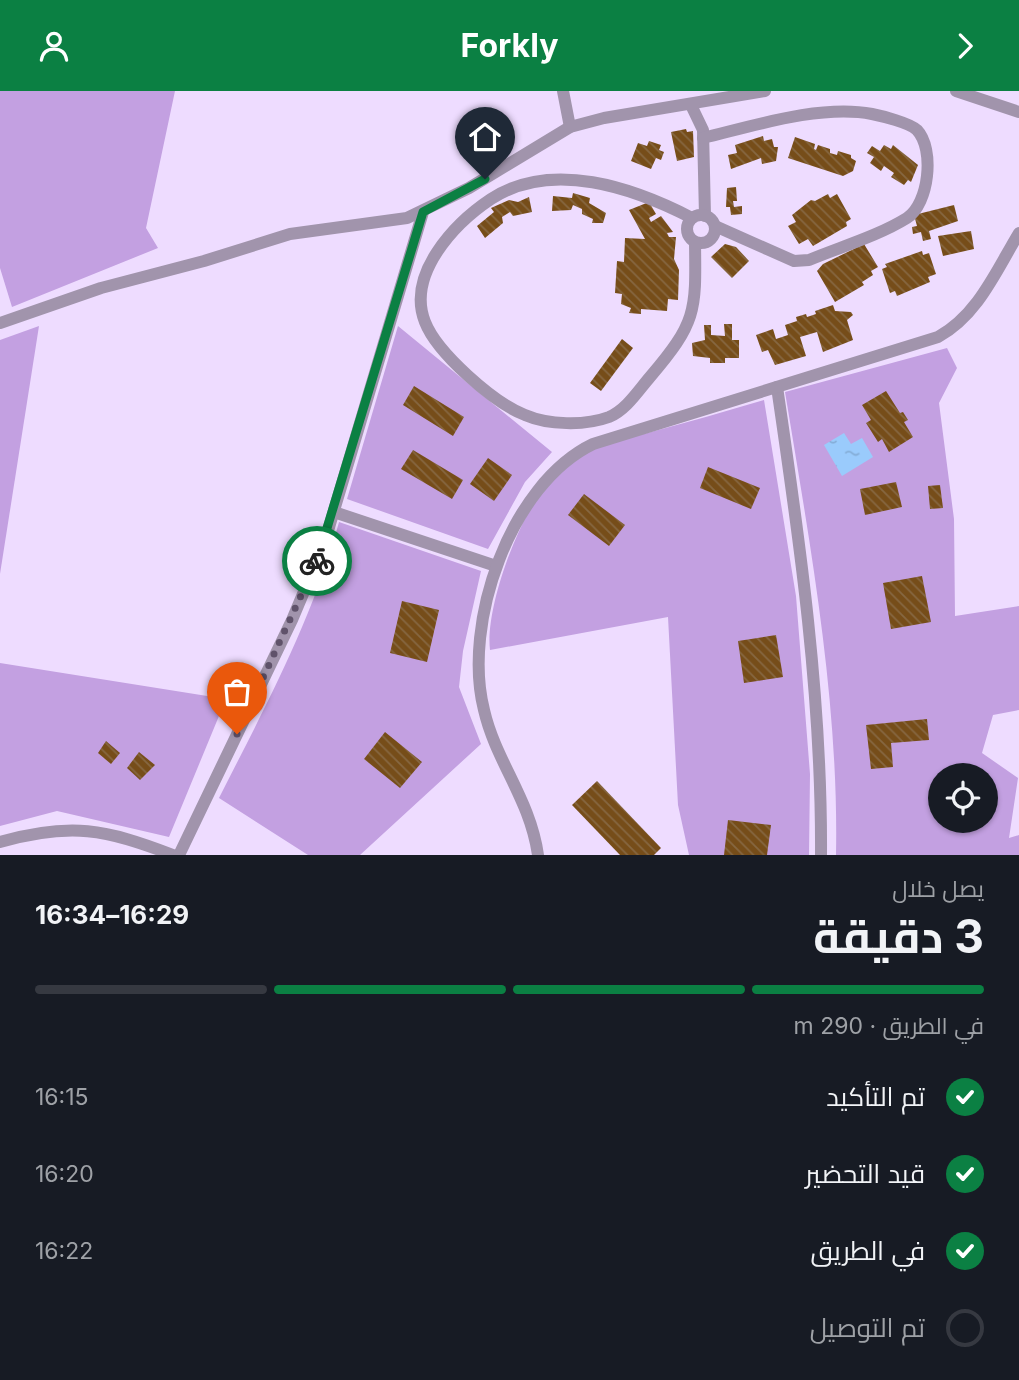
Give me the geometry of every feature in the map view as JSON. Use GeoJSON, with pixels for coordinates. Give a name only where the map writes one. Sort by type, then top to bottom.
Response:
{"type":"FeatureCollection","features":[{"type":"Feature","properties":{"kind":"street"},"geometry":{"type":"LineString","coordinates":[[563,91],[570,127]]}},
{"type":"Feature","properties":{"kind":"street"},"geometry":{"type":"LineString","coordinates":[[0,323],[101,288],[204,261],[290,233],[379,223],[423,212],[570,127],[604,118],[765,91]]}},
{"type":"Feature","properties":{"kind":"street"},"geometry":{"type":"LineString","coordinates":[[956,91],[1019,112]]}},
{"type":"Feature","properties":{"kind":"street"},"geometry":{"type":"LineString","coordinates":[[691,105],[703,130],[704,220],[714,235],[708,241],[695,241]]}},
{"type":"Feature","properties":{"kind":"street"},"geometry":{"type":"LineString","coordinates":[[704,138],[794,117],[872,114],[916,128],[927,146],[929,167],[921,196],[910,216],[809,260],[794,261],[704,220],[640,194],[582,181],[546,180],[501,192],[463,221],[438,251],[423,289],[425,321],[442,348],[463,370],[524,415],[546,421],[597,420],[624,407],[689,325],[695,295],[695,241],[688,231],[704,220]]}},
{"type":"Feature","properties":{"kind":"street"},"geometry":{"type":"LineString","coordinates":[[179,855],[292,620],[334,512],[423,212]]}},
{"type":"Feature","properties":{"kind":"street"},"geometry":{"type":"LineString","coordinates":[[538,855],[525,801],[498,748],[484,712],[478,683],[479,651],[495,566],[525,509],[547,477],[567,458],[603,441],[938,337],[955,328],[972,311],[1019,233]]}},
{"type":"Feature","properties":{"kind":"street"},"geometry":{"type":"LineString","coordinates":[[777,387],[804,568],[821,762],[821,855]]}},
{"type":"Feature","properties":{"kind":"street"},"geometry":{"type":"LineString","coordinates":[[334,512],[495,566]]}},
{"type":"Feature","properties":{"kind":"street"},"geometry":{"type":"LineString","coordinates":[[0,842],[38,832],[80,829],[129,839],[173,855]]}},
{"type":"Feature","properties":{"kind":"shaded area"},"geometry":{"type":"Polygon","coordinates":[[[0,91],[175,91],[146,228],[158,248],[12,307],[0,268],[0,91]]]}},
{"type":"Feature","properties":{"kind":"shaded area"},"geometry":{"type":"Polygon","coordinates":[[[39,326],[0,574],[0,340],[39,326]]]}},
{"type":"Feature","properties":{"kind":"shaded area"},"geometry":{"type":"Polygon","coordinates":[[[398,326],[552,452],[525,482],[488,549],[347,499],[398,326]]]}},
{"type":"Feature","properties":{"kind":"shaded area"},"geometry":{"type":"Polygon","coordinates":[[[947,348],[957,368],[939,403],[954,519],[955,616],[1019,606],[1019,710],[993,715],[982,753],[996,763],[928,763],[928,833],[998,833],[998,764],[1018,778],[1009,838],[1019,835],[1019,855],[836,855],[833,739],[813,564],[785,392],[947,348]]]}},
{"type":"Feature","properties":{"kind":"shaded area"},"geometry":{"type":"Polygon","coordinates":[[[764,400],[796,596],[810,774],[809,855],[689,855],[678,805],[668,617],[490,650],[494,603],[513,544],[527,515],[558,470],[575,457],[603,446],[764,400]]]}},
{"type":"Feature","properties":{"kind":"shaded area"},"geometry":{"type":"Polygon","coordinates":[[[339,522],[481,571],[463,651],[459,687],[481,744],[360,855],[308,855],[219,798],[270,697],[316,594],[339,522]]]}},
{"type":"Feature","properties":{"kind":"shaded area"},"geometry":{"type":"Polygon","coordinates":[[[0,663],[226,699],[169,837],[57,811],[0,826],[0,663]]]}},
{"type":"Feature","properties":{"kind":"water"},"geometry":{"type":"Polygon","coordinates":[[[844,433],[851,444],[862,438],[873,457],[842,476],[824,445],[844,433]]]}},
{"type":"Feature","properties":{"kind":"building"},"geometry":{"type":"Polygon","coordinates":[[[686,129],[687,132],[693,131],[694,157],[677,161],[671,132],[686,129]]]}},
{"type":"Feature","properties":{"kind":"building"},"geometry":{"type":"Polygon","coordinates":[[[763,136],[764,141],[772,139],[774,147],[778,147],[776,161],[762,164],[761,158],[731,169],[728,155],[737,153],[735,145],[763,136]]]}},
{"type":"Feature","properties":{"kind":"building"},"geometry":{"type":"Polygon","coordinates":[[[795,137],[815,144],[816,150],[818,145],[830,149],[830,153],[837,155],[838,151],[851,155],[856,161],[853,171],[843,176],[788,158],[795,137]]]}},
{"type":"Feature","properties":{"kind":"building"},"geometry":{"type":"Polygon","coordinates":[[[649,141],[661,145],[659,150],[664,152],[661,160],[656,158],[651,169],[631,161],[638,143],[647,146],[649,141]]]}},
{"type":"Feature","properties":{"kind":"building"},"geometry":{"type":"Polygon","coordinates":[[[884,145],[891,149],[893,145],[918,165],[911,182],[908,180],[904,185],[891,177],[894,173],[884,166],[881,171],[870,163],[874,157],[867,153],[872,146],[880,151],[884,145]]]}},
{"type":"Feature","properties":{"kind":"building"},"geometry":{"type":"Polygon","coordinates":[[[736,187],[737,201],[733,201],[734,207],[742,206],[742,214],[731,215],[730,207],[726,207],[727,188],[736,187]]]}},
{"type":"Feature","properties":{"kind":"building"},"geometry":{"type":"Polygon","coordinates":[[[573,193],[590,198],[589,203],[606,213],[603,223],[592,223],[593,219],[582,214],[582,209],[573,205],[571,210],[552,211],[553,196],[572,198],[573,193]]]}},
{"type":"Feature","properties":{"kind":"building"},"geometry":{"type":"Polygon","coordinates":[[[828,194],[830,198],[837,194],[851,219],[846,222],[847,226],[813,246],[808,239],[799,244],[788,226],[796,222],[792,215],[811,200],[815,201],[828,194]]]}},
{"type":"Feature","properties":{"kind":"building"},"geometry":{"type":"Polygon","coordinates":[[[529,197],[532,212],[513,216],[510,212],[502,217],[503,223],[485,238],[477,226],[494,212],[491,208],[509,200],[518,202],[529,197]]]}},
{"type":"Feature","properties":{"kind":"building"},"geometry":{"type":"Polygon","coordinates":[[[649,202],[656,214],[649,218],[651,222],[661,216],[673,232],[667,233],[669,237],[676,237],[674,259],[679,270],[678,300],[668,299],[667,311],[641,309],[641,314],[629,313],[631,308],[621,304],[622,294],[615,293],[617,261],[624,262],[625,238],[645,239],[629,210],[649,202]]]}},
{"type":"Feature","properties":{"kind":"building"},"geometry":{"type":"Polygon","coordinates":[[[954,205],[958,221],[929,231],[931,239],[923,241],[921,232],[913,234],[912,227],[917,226],[914,215],[954,205]]]}},
{"type":"Feature","properties":{"kind":"building"},"geometry":{"type":"Polygon","coordinates":[[[971,231],[974,249],[943,256],[938,236],[971,231]]]}},
{"type":"Feature","properties":{"kind":"building"},"geometry":{"type":"Polygon","coordinates":[[[725,244],[736,247],[749,261],[732,278],[711,257],[725,244]]]}},
{"type":"Feature","properties":{"kind":"building"},"geometry":{"type":"Polygon","coordinates":[[[864,244],[878,267],[871,271],[873,275],[862,282],[864,285],[835,302],[817,271],[823,264],[864,244]]]}},
{"type":"Feature","properties":{"kind":"building"},"geometry":{"type":"Polygon","coordinates":[[[922,251],[923,255],[929,253],[936,274],[928,277],[930,282],[897,296],[895,291],[890,293],[882,269],[887,267],[885,264],[922,251]]]}},
{"type":"Feature","properties":{"kind":"building"},"geometry":{"type":"Polygon","coordinates":[[[833,305],[835,311],[851,312],[853,315],[847,320],[853,340],[823,352],[817,332],[800,337],[806,356],[775,365],[768,350],[762,352],[756,335],[773,329],[776,339],[788,335],[785,325],[797,321],[796,317],[806,314],[807,317],[833,305]]]}},
{"type":"Feature","properties":{"kind":"building"},"geometry":{"type":"Polygon","coordinates":[[[724,324],[732,324],[732,340],[739,340],[739,358],[725,358],[725,363],[710,363],[710,358],[693,356],[692,343],[705,340],[704,325],[711,325],[711,335],[725,336],[724,324]]]}},
{"type":"Feature","properties":{"kind":"building"},"geometry":{"type":"Polygon","coordinates":[[[622,339],[633,348],[601,391],[590,383],[622,339]]]}},
{"type":"Feature","properties":{"kind":"building"},"geometry":{"type":"Polygon","coordinates":[[[414,386],[464,417],[453,436],[403,405],[414,386]]]}},
{"type":"Feature","properties":{"kind":"building"},"geometry":{"type":"Polygon","coordinates":[[[886,391],[900,413],[903,412],[908,420],[904,422],[913,437],[889,452],[882,439],[878,442],[866,423],[871,420],[862,405],[886,391]]]}},
{"type":"Feature","properties":{"kind":"building"},"geometry":{"type":"Polygon","coordinates":[[[413,450],[463,480],[452,499],[401,469],[413,450]]]}},
{"type":"Feature","properties":{"kind":"building"},"geometry":{"type":"Polygon","coordinates":[[[488,458],[512,475],[494,501],[470,484],[488,458]]]}},
{"type":"Feature","properties":{"kind":"building"},"geometry":{"type":"Polygon","coordinates":[[[708,467],[760,488],[751,509],[700,488],[708,467]]]}},
{"type":"Feature","properties":{"kind":"building"},"geometry":{"type":"Polygon","coordinates":[[[896,482],[902,507],[865,515],[860,489],[896,482]]]}},
{"type":"Feature","properties":{"kind":"building"},"geometry":{"type":"Polygon","coordinates":[[[940,485],[943,508],[930,509],[928,486],[940,485]]]}},
{"type":"Feature","properties":{"kind":"building"},"geometry":{"type":"Polygon","coordinates":[[[584,494],[625,525],[609,546],[568,515],[584,494]]]}},
{"type":"Feature","properties":{"kind":"building"},"geometry":{"type":"Polygon","coordinates":[[[922,576],[931,622],[891,629],[883,583],[922,576]]]}},
{"type":"Feature","properties":{"kind":"building"},"geometry":{"type":"Polygon","coordinates":[[[402,601],[439,610],[427,662],[390,653],[402,601]]]}},
{"type":"Feature","properties":{"kind":"building"},"geometry":{"type":"Polygon","coordinates":[[[776,635],[783,677],[744,683],[738,641],[776,635]]]}},
{"type":"Feature","properties":{"kind":"building"},"geometry":{"type":"Polygon","coordinates":[[[927,719],[929,740],[891,743],[893,767],[871,769],[866,725],[927,719]]]}},
{"type":"Feature","properties":{"kind":"building"},"geometry":{"type":"Polygon","coordinates":[[[385,732],[422,762],[400,788],[364,759],[385,732]]]}},
{"type":"Feature","properties":{"kind":"building"},"geometry":{"type":"Polygon","coordinates":[[[106,741],[120,753],[111,764],[98,753],[106,741]]]}},
{"type":"Feature","properties":{"kind":"building"},"geometry":{"type":"Polygon","coordinates":[[[139,752],[155,765],[140,780],[127,768],[139,752]]]}},
{"type":"Feature","properties":{"kind":"building"},"geometry":{"type":"Polygon","coordinates":[[[597,781],[661,848],[654,855],[620,855],[572,805],[597,781]]]}},
{"type":"Feature","properties":{"kind":"building"},"geometry":{"type":"Polygon","coordinates":[[[728,820],[771,825],[767,855],[724,855],[728,820]]]}},
{"type":"Feature","properties":{"kind":"way so far"},"geometry":{"type":"LineString","coordinates":[[237,734],[317,561]]}},
{"type":"Feature","properties":{"kind":"route"},"geometry":{"type":"LineString","coordinates":[[317,561],[423,212],[485,179]]}}]}
